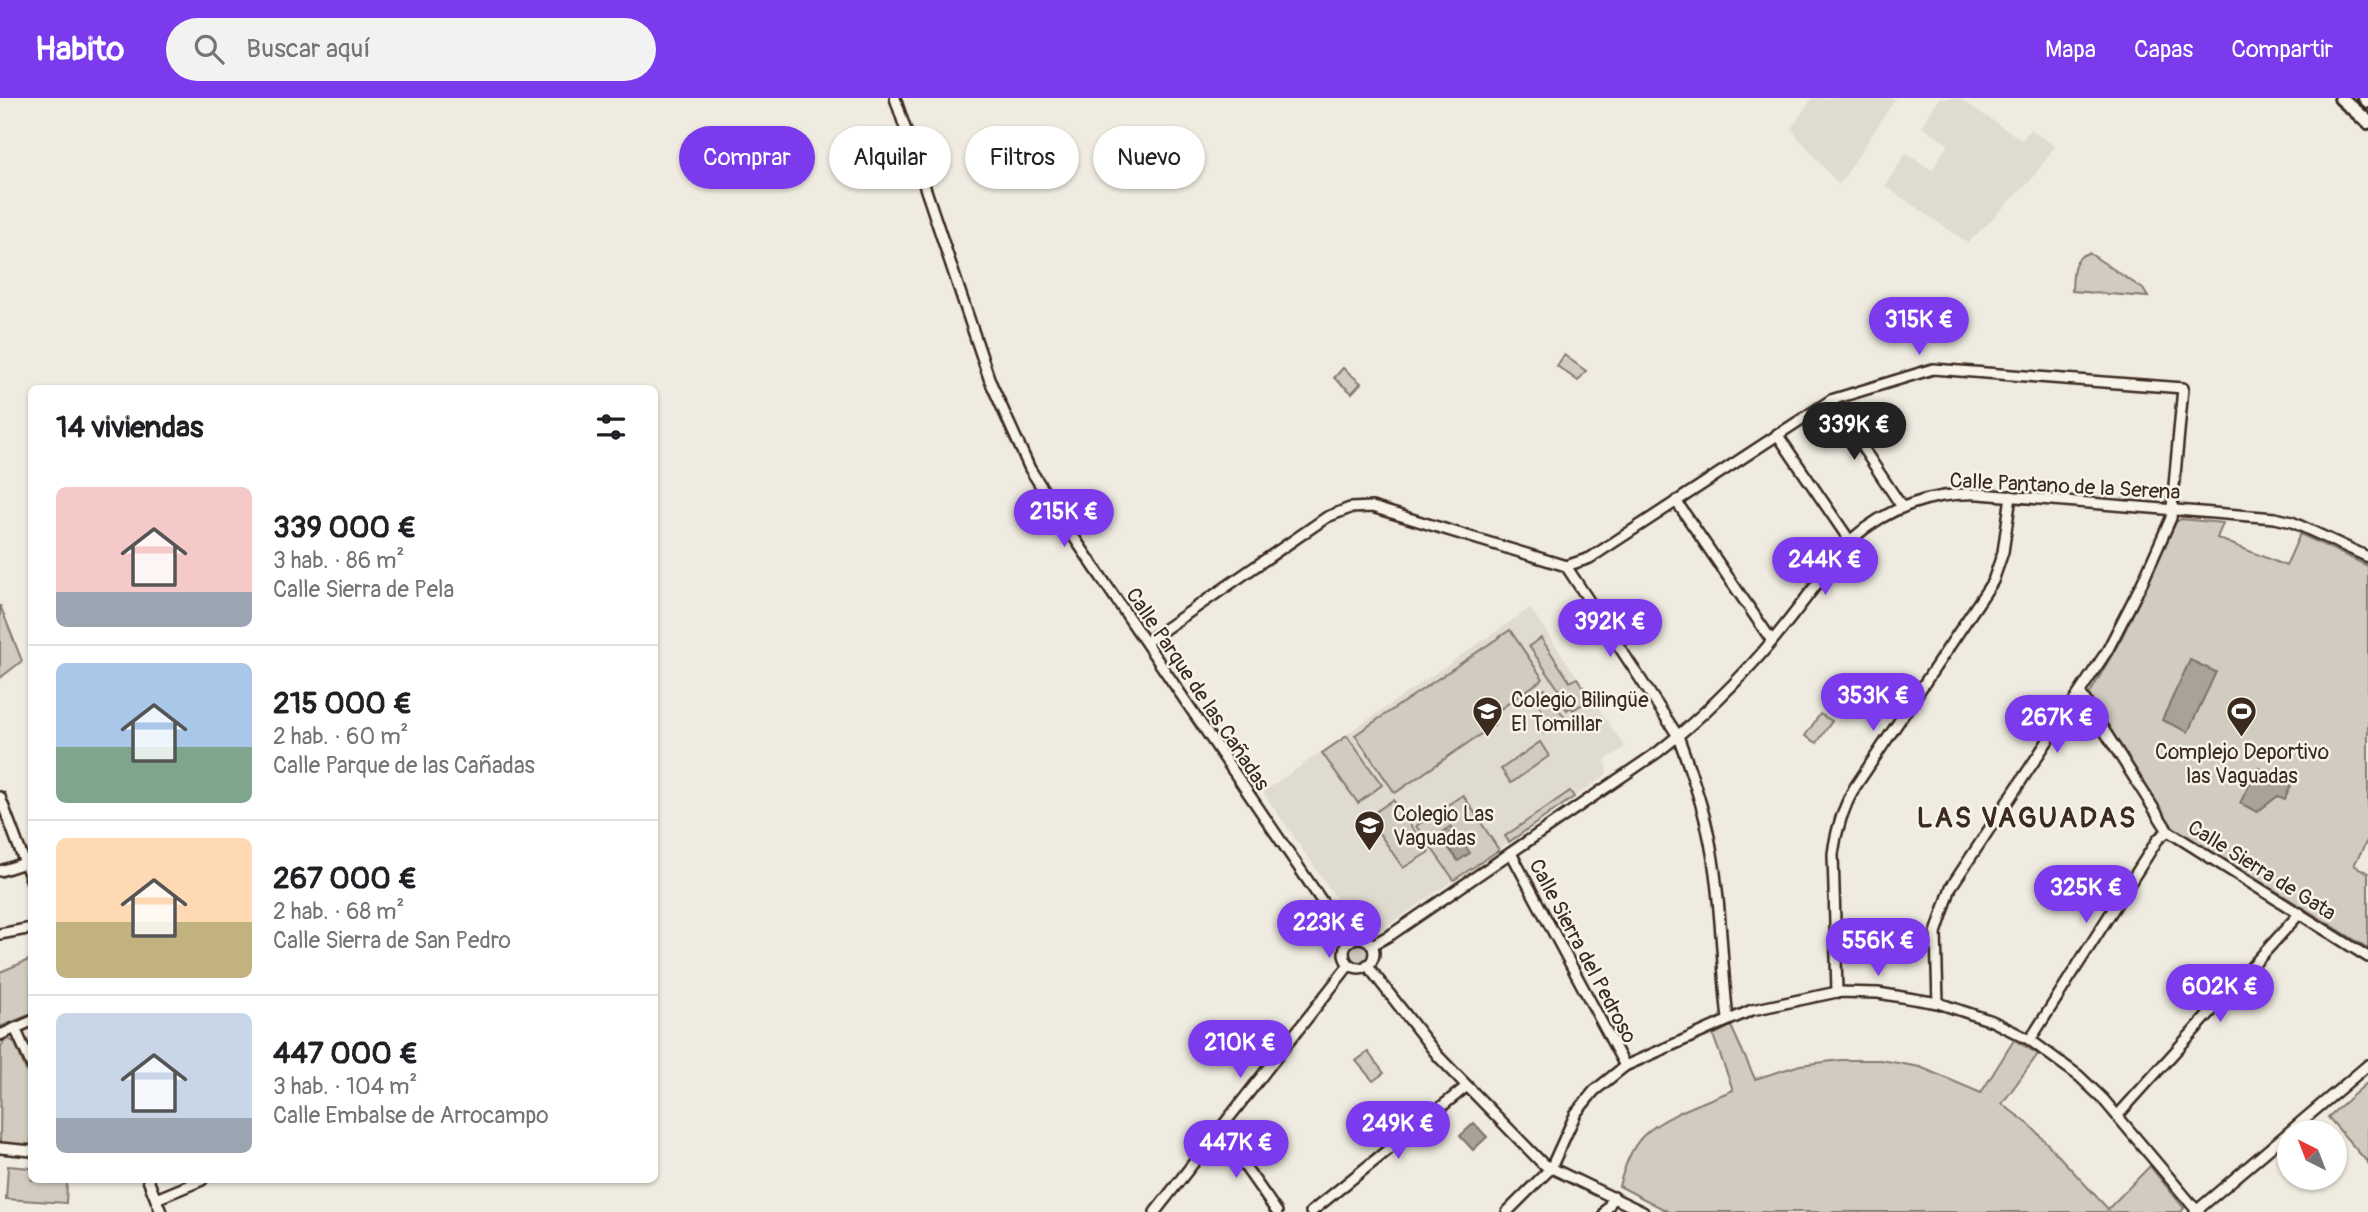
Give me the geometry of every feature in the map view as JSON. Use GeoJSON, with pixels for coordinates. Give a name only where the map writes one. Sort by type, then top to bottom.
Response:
{"type":"FeatureCollection","features":[{"type":"Feature","properties":{"kind":"street","name":"Calle Parque de las Cañadas"},"geometry":{"type":"LineString","coordinates":[[895,98],[990,381],[1030,469],[1349,941]]}},
{"type":"Feature","properties":{"kind":"street"},"geometry":{"type":"LineString","coordinates":[[2341,98],[2368,122]]}},
{"type":"Feature","properties":{"kind":"street"},"geometry":{"type":"LineString","coordinates":[[1146,642],[1327,517],[1349,508],[1382,510],[1566,566],[1590,558],[1831,400],[1933,369],[2183,388],[2171,518],[2107,651],[1951,887],[1936,933],[1938,1003]]}},
{"type":"Feature","properties":{"kind":"street"},"geometry":{"type":"LineString","coordinates":[[1831,400],[1902,507]]}},
{"type":"Feature","properties":{"kind":"street"},"geometry":{"type":"LineString","coordinates":[[1777,434],[1850,541]]}},
{"type":"Feature","properties":{"kind":"street","name":"Calle Pantano de la Serena"},"geometry":{"type":"LineString","coordinates":[[1372,945],[1511,853],[1678,736],[1716,704],[1772,641],[1850,541],[1902,507],[1954,493],[2274,518],[2292,523],[2368,556]]}},
{"type":"Feature","properties":{"kind":"street"},"geometry":{"type":"LineString","coordinates":[[1837,992],[1833,854],[1835,835],[1854,787],[1993,581],[2003,552],[2011,496]]}},
{"type":"Feature","properties":{"kind":"street"},"geometry":{"type":"LineString","coordinates":[[1676,501],[1772,641]]}},
{"type":"Feature","properties":{"kind":"street"},"geometry":{"type":"LineString","coordinates":[[1566,566],[1678,736],[1707,828],[1714,871],[1728,1019]]}},
{"type":"Feature","properties":{"kind":"street","name":"Calle Sierra de Gata"},"geometry":{"type":"LineString","coordinates":[[2081,694],[2168,831],[2368,957]]}},
{"type":"Feature","properties":{"kind":"street"},"geometry":{"type":"LineString","coordinates":[[0,798],[28,872]]}},
{"type":"Feature","properties":{"kind":"street"},"geometry":{"type":"LineString","coordinates":[[2030,1040],[2158,839],[2168,831]]}},
{"type":"Feature","properties":{"kind":"street","name":"Calle Sierra del Pedroso"},"geometry":{"type":"LineString","coordinates":[[1511,853],[1625,1066]]}},
{"type":"Feature","properties":{"kind":"street"},"geometry":{"type":"LineString","coordinates":[[0,871],[24,863]]}},
{"type":"Feature","properties":{"kind":"street"},"geometry":{"type":"LineString","coordinates":[[2118,1115],[2300,914]]}},
{"type":"Feature","properties":{"kind":"street"},"geometry":{"type":"LineString","coordinates":[[0,934],[28,929]]}},
{"type":"Feature","properties":{"kind":"street"},"geometry":{"type":"LineString","coordinates":[[1359,937],[1372,945],[1373,958],[1367,965],[1358,968],[1349,965],[1343,953],[1349,941],[1359,937]]}},
{"type":"Feature","properties":{"kind":"street"},"geometry":{"type":"LineString","coordinates":[[1155,1212],[1349,965]]}},
{"type":"Feature","properties":{"kind":"street"},"geometry":{"type":"LineString","coordinates":[[1367,965],[1438,1056],[1522,1144],[1551,1168],[1643,1212]]}},
{"type":"Feature","properties":{"kind":"street"},"geometry":{"type":"LineString","coordinates":[[1507,1212],[1551,1168],[1576,1113],[1594,1091],[1625,1066],[1752,1010],[1837,992],[1878,993],[1938,1003],[1992,1021],[2030,1040],[2078,1076],[2118,1115],[2196,1211],[2368,1065]]}},
{"type":"Feature","properties":{"kind":"street"},"geometry":{"type":"LineString","coordinates":[[0,1035],[28,1023]]}},
{"type":"Feature","properties":{"kind":"street"},"geometry":{"type":"LineString","coordinates":[[15,1028],[28,1057]]}},
{"type":"Feature","properties":{"kind":"street"},"geometry":{"type":"LineString","coordinates":[[1311,1212],[1466,1086]]}},
{"type":"Feature","properties":{"kind":"street"},"geometry":{"type":"LineString","coordinates":[[1220,1131],[1277,1212]]}},
{"type":"Feature","properties":{"kind":"street"},"geometry":{"type":"LineString","coordinates":[[0,1148],[28,1151]]}},
{"type":"Feature","properties":{"kind":"street"},"geometry":{"type":"LineString","coordinates":[[149,1183],[161,1212]]}},
{"type":"Feature","properties":{"kind":"street"},"geometry":{"type":"LineString","coordinates":[[156,1199],[195,1183]]}},
{"type":"Feature","properties":{"kind":"street"},"geometry":{"type":"LineString","coordinates":[[1605,1212],[1614,1197]]}},
{"type":"Feature","properties":{"kind":"shaded area"},"geometry":{"type":"Polygon","coordinates":[[[1812,98],[1896,98],[1839,185],[1791,129],[1812,98]]]}},
{"type":"Feature","properties":{"kind":"shaded area"},"geometry":{"type":"Polygon","coordinates":[[[1939,98],[1959,98],[2022,140],[2030,129],[2055,146],[2032,179],[1968,243],[1885,186],[1906,153],[1932,170],[1948,144],[1922,127],[1939,98]]]}},
{"type":"Feature","properties":{"kind":"shaded area"},"geometry":{"type":"Polygon","coordinates":[[[2089,253],[2143,289],[2148,297],[2072,291],[2076,263],[2079,258],[2089,253]]]}},
{"type":"Feature","properties":{"kind":"shaded area"},"geometry":{"type":"Polygon","coordinates":[[[1564,355],[1586,371],[1578,381],[1557,366],[1564,355]]]}},
{"type":"Feature","properties":{"kind":"shaded area"},"geometry":{"type":"Polygon","coordinates":[[[1343,368],[1361,383],[1352,393],[1334,378],[1343,368]]]}},
{"type":"Feature","properties":{"kind":"shaded area","name":"Complejo Deportivo las Vaguadas"},"geometry":{"type":"Polygon","coordinates":[[[2181,519],[2223,523],[2217,538],[2286,566],[2300,534],[2368,566],[2368,839],[2354,865],[2368,873],[2368,948],[2172,827],[2089,695],[2122,637],[2176,522],[2181,519]]]}},
{"type":"Feature","properties":{"kind":"shaded area"},"geometry":{"type":"Polygon","coordinates":[[[0,605],[22,661],[0,678],[0,605]]]}},
{"type":"Feature","properties":{"kind":"shaded area","name":"Colegio Bilingüe El Tomillar"},"geometry":{"type":"Polygon","coordinates":[[[1530,608],[1625,747],[1604,761],[1607,766],[1606,775],[1380,931],[1353,923],[1263,792],[1530,608]]]}},
{"type":"Feature","properties":{"kind":"shaded area"},"geometry":{"type":"Polygon","coordinates":[[[1510,630],[1543,679],[1489,717],[1494,725],[1395,793],[1355,735],[1510,630]]]}},
{"type":"Feature","properties":{"kind":"shaded area"},"geometry":{"type":"Polygon","coordinates":[[[1541,638],[1570,682],[1577,678],[1591,699],[1573,710],[1571,707],[1567,710],[1555,693],[1559,690],[1529,646],[1541,638]]]}},
{"type":"Feature","properties":{"kind":"shaded area"},"geometry":{"type":"Polygon","coordinates":[[[2190,660],[2216,672],[2188,732],[2162,720],[2190,660]]]}},
{"type":"Feature","properties":{"kind":"shaded area"},"geometry":{"type":"Polygon","coordinates":[[[1545,689],[1565,718],[1544,733],[1535,721],[1545,714],[1533,697],[1545,689]]]}},
{"type":"Feature","properties":{"kind":"shaded area"},"geometry":{"type":"Polygon","coordinates":[[[1820,714],[1832,721],[1817,743],[1805,736],[1820,714]]]}},
{"type":"Feature","properties":{"kind":"shaded area"},"geometry":{"type":"Polygon","coordinates":[[[1347,736],[1382,785],[1358,803],[1322,753],[1347,736]]]}},
{"type":"Feature","properties":{"kind":"shaded area"},"geometry":{"type":"Polygon","coordinates":[[[1540,742],[1549,756],[1511,783],[1501,769],[1540,742]]]}},
{"type":"Feature","properties":{"kind":"shaded area"},"geometry":{"type":"Polygon","coordinates":[[[2258,768],[2292,783],[2285,799],[2278,796],[2257,812],[2240,803],[2258,768]]]}},
{"type":"Feature","properties":{"kind":"shaded area"},"geometry":{"type":"Polygon","coordinates":[[[1570,791],[1574,797],[1509,842],[1505,836],[1570,791]]]}},
{"type":"Feature","properties":{"kind":"shaded area"},"geometry":{"type":"Polygon","coordinates":[[[1463,795],[1499,850],[1454,880],[1416,826],[1463,795]]]}},
{"type":"Feature","properties":{"kind":"shaded area"},"geometry":{"type":"Polygon","coordinates":[[[1393,800],[1429,852],[1403,868],[1368,817],[1393,800]]]}},
{"type":"Feature","properties":{"kind":"shaded area"},"geometry":{"type":"Polygon","coordinates":[[[1451,826],[1470,853],[1458,861],[1439,835],[1451,826]]]}},
{"type":"Feature","properties":{"kind":"shaded area"},"geometry":{"type":"Polygon","coordinates":[[[1358,942],[1366,945],[1369,953],[1366,961],[1358,964],[1350,961],[1347,953],[1350,945],[1358,942]]]}},
{"type":"Feature","properties":{"kind":"shaded area"},"geometry":{"type":"Polygon","coordinates":[[[28,960],[28,1015],[0,1027],[0,972],[28,960]]]}},
{"type":"Feature","properties":{"kind":"shaded area"},"geometry":{"type":"Polygon","coordinates":[[[1731,1026],[1755,1079],[1800,1065],[1841,1060],[1881,1060],[1920,1067],[1981,1093],[2014,1040],[2038,1054],[2002,1104],[2030,1125],[2108,1209],[2150,1166],[2184,1208],[2181,1212],[1669,1212],[1619,1186],[1623,1173],[1634,1147],[1651,1129],[1673,1116],[1733,1090],[1713,1035],[1731,1026]]]}},
{"type":"Feature","properties":{"kind":"shaded area"},"geometry":{"type":"Polygon","coordinates":[[[9,1039],[15,1043],[28,1076],[28,1146],[0,1143],[1,1047],[4,1041],[9,1039]]]}},
{"type":"Feature","properties":{"kind":"shaded area"},"geometry":{"type":"Polygon","coordinates":[[[1368,1052],[1384,1073],[1373,1081],[1356,1061],[1368,1052]]]}},
{"type":"Feature","properties":{"kind":"shaded area"},"geometry":{"type":"Polygon","coordinates":[[[2368,1082],[2368,1163],[2347,1139],[2347,1120],[2331,1120],[2328,1117],[2368,1082]]]}},
{"type":"Feature","properties":{"kind":"shaded area"},"geometry":{"type":"Polygon","coordinates":[[[1474,1123],[1487,1137],[1473,1150],[1460,1136],[1474,1123]]]}},
{"type":"Feature","properties":{"kind":"shaded area"},"geometry":{"type":"Polygon","coordinates":[[[8,1166],[28,1168],[28,1183],[67,1183],[66,1203],[6,1199],[8,1166]]]}},
{"type":"Feature","properties":{"kind":"place","name":"Colegio Bilingüe El Tomillar"},"geometry":{"type":"Point","coordinates":[1488,739]}},
{"type":"Feature","properties":{"kind":"place","name":"Complejo Deportivo las Vaguadas"},"geometry":{"type":"Point","coordinates":[2242,739]}},
{"type":"Feature","properties":{"kind":"place","name":"Colegio Las Vaguadas"},"geometry":{"type":"Point","coordinates":[1370,853]}},
{"type":"Feature","properties":{"kind":"district","name":"LAS VAGUADAS"},"geometry":{"type":"Point","coordinates":[2027,817]}}]}
